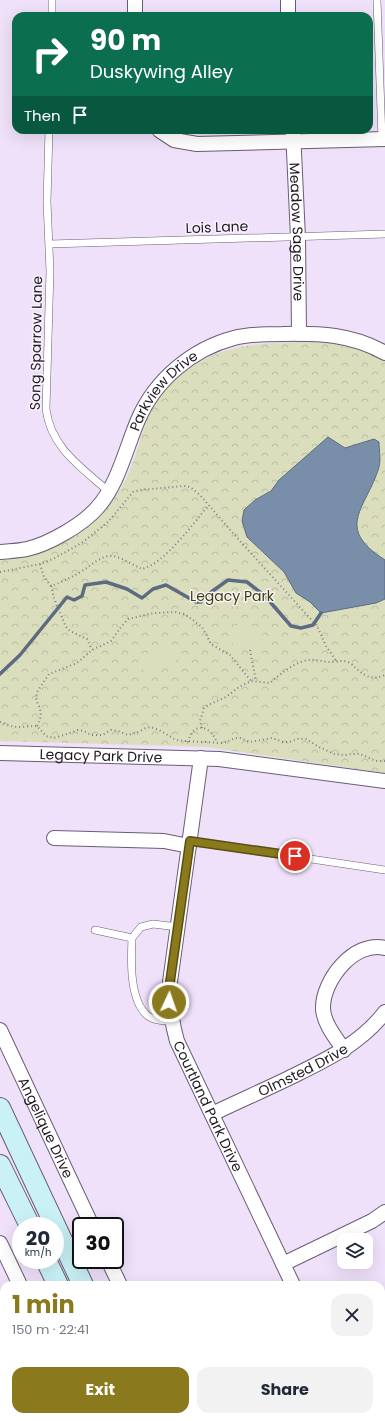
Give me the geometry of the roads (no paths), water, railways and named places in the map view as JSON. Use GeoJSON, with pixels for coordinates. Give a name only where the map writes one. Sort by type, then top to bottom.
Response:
{"type":"FeatureCollection","features":[{"type":"Feature","properties":{"kind":"main road"},"geometry":{"type":"LineString","coordinates":[[0,1108],[81,1281]]}},
{"type":"Feature","properties":{"kind":"main road"},"geometry":{"type":"LineString","coordinates":[[0,1165],[26,1217]]}},
{"type":"Feature","properties":{"kind":"main road"},"geometry":{"type":"LineString","coordinates":[[50,1269],[56,1281]]}},
{"type":"Feature","properties":{"kind":"street"},"geometry":{"type":"LineString","coordinates":[[135,0],[135,12]]}},
{"type":"Feature","properties":{"kind":"street"},"geometry":{"type":"LineString","coordinates":[[288,0],[288,12]]}},
{"type":"Feature","properties":{"kind":"street"},"geometry":{"type":"LineString","coordinates":[[165,134],[174,140],[197,144],[293,136],[383,139]]}},
{"type":"Feature","properties":{"kind":"street","name":"Meadow Sage Drive"},"geometry":{"type":"LineString","coordinates":[[293,136],[298,238],[299,334]]}},
{"type":"Feature","properties":{"kind":"street","name":"Parkview Drive"},"geometry":{"type":"LineString","coordinates":[[0,552],[28,548],[59,536],[81,522],[97,508],[120,469],[138,419],[148,400],[171,372],[188,359],[212,346],[234,338],[260,335],[299,334],[343,336],[375,347],[385,353]]}},
{"type":"Feature","properties":{"kind":"street","name":"Legacy Park Drive"},"geometry":{"type":"LineString","coordinates":[[0,753],[220,759],[385,781]]}},
{"type":"Feature","properties":{"kind":"street"},"geometry":{"type":"LineString","coordinates":[[54,838],[189,843],[201,758]]}},
{"type":"Feature","properties":{"kind":"street","name":"Courtland Park Drive"},"geometry":{"type":"LineString","coordinates":[[189,843],[170,982],[169,1002],[172,1021],[177,1041],[291,1281]]}},
{"type":"Feature","properties":{"kind":"street"},"geometry":{"type":"LineString","coordinates":[[344,1050],[327,1023],[323,1010],[324,998],[328,986],[348,958],[358,951],[370,948],[385,948]]}},
{"type":"Feature","properties":{"kind":"street","name":"Olmsted Drive"},"geometry":{"type":"LineString","coordinates":[[212,1114],[344,1050],[365,1034],[385,1012]]}},
{"type":"Feature","properties":{"kind":"street","name":"Angelique Drive"},"geometry":{"type":"LineString","coordinates":[[0,1030],[88,1217]]}},
{"type":"Feature","properties":{"kind":"street"},"geometry":{"type":"LineString","coordinates":[[283,1264],[372,1221],[385,1212]]}},
{"type":"Feature","properties":{"kind":"street"},"geometry":{"type":"LineString","coordinates":[[0,1243],[18,1281]]}},
{"type":"Feature","properties":{"kind":"street"},"geometry":{"type":"LineString","coordinates":[[112,1269],[118,1281]]}},
{"type":"Feature","properties":{"kind":"lane"},"geometry":{"type":"LineString","coordinates":[[52,0],[52,12]]}},
{"type":"Feature","properties":{"kind":"lane"},"geometry":{"type":"LineString","coordinates":[[377,0],[382,51],[383,139]]}},
{"type":"Feature","properties":{"kind":"lane","name":"Song Sparrow Lane"},"geometry":{"type":"LineString","coordinates":[[49,134],[47,202],[50,244],[46,409],[48,423],[56,440],[72,459],[108,491]]}},
{"type":"Feature","properties":{"kind":"lane","name":"Lois Lane"},"geometry":{"type":"LineString","coordinates":[[50,244],[298,238],[385,234]]}},
{"type":"Feature","properties":{"kind":"lane"},"geometry":{"type":"LineString","coordinates":[[189,843],[385,870]]}},
{"type":"Feature","properties":{"kind":"lane"},"geometry":{"type":"LineString","coordinates":[[172,1021],[155,1019],[147,1015],[141,1008],[136,996],[132,978],[132,938],[141,927],[153,924],[178,927]]}},
{"type":"Feature","properties":{"kind":"lane"},"geometry":{"type":"LineString","coordinates":[[95,930],[132,938]]}},
{"type":"Feature","properties":{"kind":"water"},"geometry":{"type":"Polygon","coordinates":[[[328,437],[345,448],[374,439],[379,442],[380,464],[358,516],[357,527],[360,537],[369,548],[385,560],[385,599],[376,603],[321,613],[310,602],[296,593],[284,572],[247,537],[242,521],[244,510],[255,500],[271,491],[279,480],[328,437]]]}},
{"type":"Feature","properties":{"kind":"waterway"},"geometry":{"type":"LineString","coordinates":[[0,674],[20,655],[67,597],[74,600],[82,596],[85,585],[106,582],[127,589],[142,598],[153,589],[166,585],[196,602],[201,602],[207,595],[228,580],[247,582],[265,596],[291,626],[301,628],[313,625],[321,613]]}},
{"type":"Feature","properties":{"kind":"park label","name":"Legacy Park"},"geometry":{"type":"Point","coordinates":[232,596]}}]}
